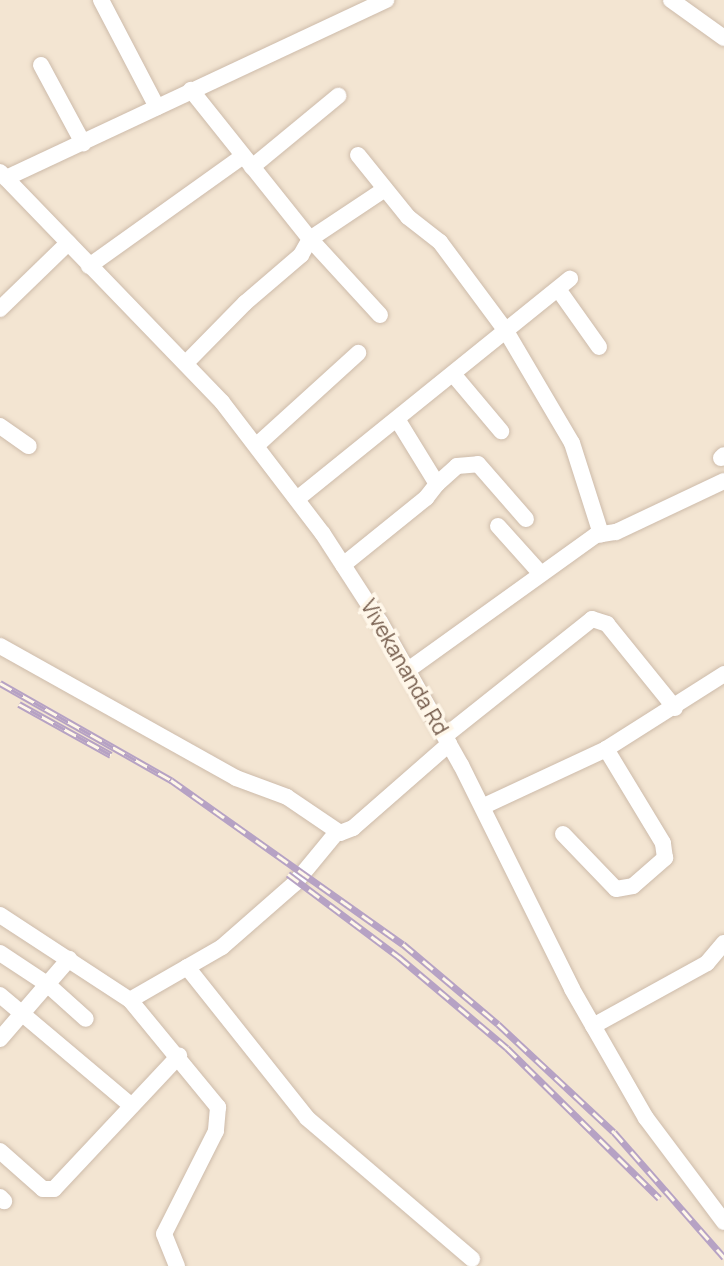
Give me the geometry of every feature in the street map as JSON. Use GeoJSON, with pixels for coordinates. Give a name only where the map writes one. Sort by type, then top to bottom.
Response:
{"type":"FeatureCollection","features":[{"type":"Feature","properties":{"kind":"street"},"geometry":{"type":"LineString","coordinates":[[101,0],[157,107]]}},
{"type":"Feature","properties":{"kind":"street"},"geometry":{"type":"LineString","coordinates":[[6,183],[191,90],[386,0]]}},
{"type":"Feature","properties":{"kind":"street"},"geometry":{"type":"LineString","coordinates":[[671,0],[724,38]]}},
{"type":"Feature","properties":{"kind":"street"},"geometry":{"type":"LineString","coordinates":[[41,65],[83,143]]}},
{"type":"Feature","properties":{"kind":"street"},"geometry":{"type":"LineString","coordinates":[[191,90],[310,239],[380,315]]}},
{"type":"Feature","properties":{"kind":"street"},"geometry":{"type":"LineString","coordinates":[[89,266],[248,161],[338,96]]}},
{"type":"Feature","properties":{"kind":"street"},"geometry":{"type":"LineString","coordinates":[[358,155],[408,217],[440,242],[506,331],[572,443],[601,534]]}},
{"type":"Feature","properties":{"kind":"street","name":"Vivekananda Rd"},"geometry":{"type":"LineString","coordinates":[[6,183],[186,363],[257,445],[343,565],[408,670],[484,806],[593,1026],[662,1145],[724,1222]]}},
{"type":"Feature","properties":{"kind":"street"},"geometry":{"type":"LineString","coordinates":[[186,363],[245,303],[301,255],[310,239],[385,189]]}},
{"type":"Feature","properties":{"kind":"street"},"geometry":{"type":"LineString","coordinates":[[0,309],[68,243]]}},
{"type":"Feature","properties":{"kind":"street"},"geometry":{"type":"LineString","coordinates":[[297,499],[564,284],[599,347]]}},
{"type":"Feature","properties":{"kind":"street"},"geometry":{"type":"LineString","coordinates":[[257,445],[358,353]]}},
{"type":"Feature","properties":{"kind":"street"},"geometry":{"type":"LineString","coordinates":[[453,374],[501,431]]}},
{"type":"Feature","properties":{"kind":"street"},"geometry":{"type":"LineString","coordinates":[[397,419],[437,484]]}},
{"type":"Feature","properties":{"kind":"street"},"geometry":{"type":"LineString","coordinates":[[0,426],[29,446]]}},
{"type":"Feature","properties":{"kind":"street"},"geometry":{"type":"LineString","coordinates":[[343,565],[426,498],[457,466],[478,464],[526,519]]}},
{"type":"Feature","properties":{"kind":"street"},"geometry":{"type":"LineString","coordinates":[[408,670],[601,534],[617,532],[724,481]]}},
{"type":"Feature","properties":{"kind":"street"},"geometry":{"type":"LineString","coordinates":[[498,526],[541,574]]}},
{"type":"Feature","properties":{"kind":"street"},"geometry":{"type":"LineString","coordinates":[[130,1000],[222,947],[295,883],[337,832],[353,828],[447,740],[592,620],[607,624],[675,708]]}},
{"type":"Feature","properties":{"kind":"street"},"geometry":{"type":"LineString","coordinates":[[0,646],[236,778],[287,797],[337,832]]}},
{"type":"Feature","properties":{"kind":"street"},"geometry":{"type":"LineString","coordinates":[[484,806],[606,749],[675,708],[724,674]]}},
{"type":"Feature","properties":{"kind":"street"},"geometry":{"type":"LineString","coordinates":[[563,834],[616,889],[632,886],[665,858],[663,843],[606,749]]}},
{"type":"Feature","properties":{"kind":"street"},"geometry":{"type":"LineString","coordinates":[[0,915],[130,1000],[210,1093],[219,1119],[167,1219],[165,1242],[177,1266]]}},
{"type":"Feature","properties":{"kind":"street"},"geometry":{"type":"LineString","coordinates":[[593,1026],[707,963],[724,943]]}},
{"type":"Feature","properties":{"kind":"street"},"geometry":{"type":"LineString","coordinates":[[0,953],[47,984],[86,1019]]}},
{"type":"Feature","properties":{"kind":"street"},"geometry":{"type":"LineString","coordinates":[[0,1039],[69,959]]}},
{"type":"Feature","properties":{"kind":"street"},"geometry":{"type":"LineString","coordinates":[[187,967],[307,1118],[472,1259]]}},
{"type":"Feature","properties":{"kind":"street"},"geometry":{"type":"LineString","coordinates":[[0,995],[24,1011],[132,1106]]}},
{"type":"Feature","properties":{"kind":"street"},"geometry":{"type":"LineString","coordinates":[[0,1151],[48,1191],[178,1056]]}},
{"type":"Feature","properties":{"kind":"shaded area"},"geometry":{"type":"Polygon","coordinates":[[[0,0],[724,0],[724,1266],[0,1266],[0,0]]]}},
{"type":"Feature","properties":{"kind":"railway"},"geometry":{"type":"LineString","coordinates":[[0,683],[171,780],[403,944],[498,1024],[614,1132],[724,1257]]}},
{"type":"Feature","properties":{"kind":"railway"},"geometry":{"type":"LineString","coordinates":[[19,704],[111,755]]}},
{"type":"Feature","properties":{"kind":"railway"},"geometry":{"type":"LineString","coordinates":[[288,874],[399,957],[507,1048],[659,1198]]}}]}
